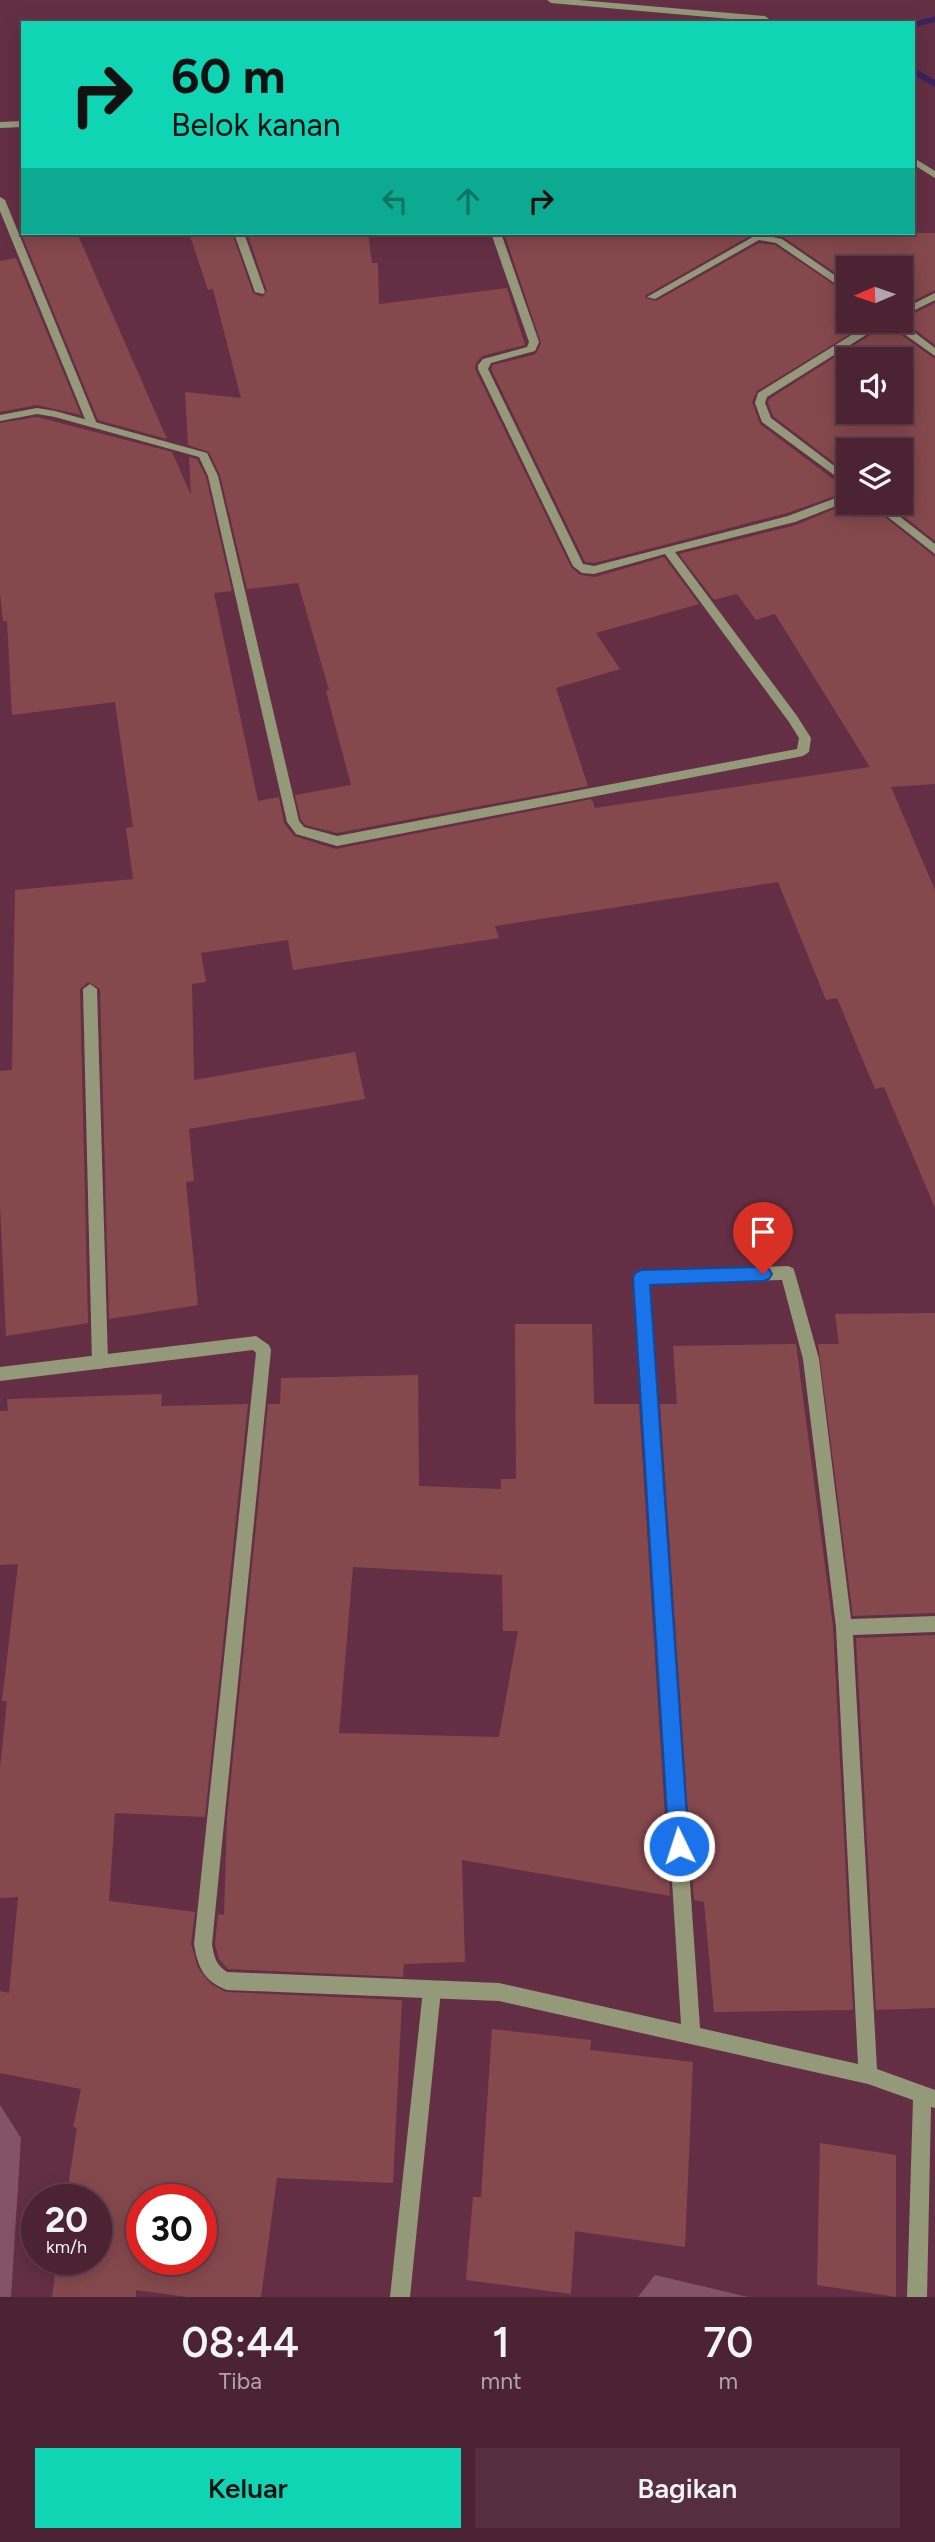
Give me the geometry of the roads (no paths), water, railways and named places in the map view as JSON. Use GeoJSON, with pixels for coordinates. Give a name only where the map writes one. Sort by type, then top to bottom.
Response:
{"type":"FeatureCollection","features":[{"type":"Feature","properties":{"kind":"street"},"geometry":{"type":"LineString","coordinates":[[551,0],[765,19]]}},
{"type":"Feature","properties":{"kind":"street"},"geometry":{"type":"LineString","coordinates":[[0,125],[21,124]]}},
{"type":"Feature","properties":{"kind":"street"},"geometry":{"type":"LineString","coordinates":[[915,162],[935,175]]}},
{"type":"Feature","properties":{"kind":"street"},"geometry":{"type":"LineString","coordinates":[[0,200],[92,424]]}},
{"type":"Feature","properties":{"kind":"street"},"geometry":{"type":"LineString","coordinates":[[240,235],[260,292]]}},
{"type":"Feature","properties":{"kind":"street"},"geometry":{"type":"LineString","coordinates":[[497,235],[534,342],[531,349],[522,353],[487,361],[483,369],[579,566],[593,570],[791,519],[836,502]]}},
{"type":"Feature","properties":{"kind":"street"},"geometry":{"type":"LineString","coordinates":[[652,297],[758,237],[779,241],[836,281]]}},
{"type":"Feature","properties":{"kind":"street"},"geometry":{"type":"LineString","coordinates":[[914,307],[935,296]]}},
{"type":"Feature","properties":{"kind":"street"},"geometry":{"type":"LineString","coordinates":[[836,473],[766,420],[760,402],[762,394],[862,333]]}},
{"type":"Feature","properties":{"kind":"street"},"geometry":{"type":"LineString","coordinates":[[908,333],[935,353]]}},
{"type":"Feature","properties":{"kind":"street"},"geometry":{"type":"LineString","coordinates":[[0,418],[37,411],[203,455],[214,476],[293,822],[300,831],[316,837],[337,841],[803,752],[805,738],[793,719],[668,550]]}},
{"type":"Feature","properties":{"kind":"street"},"geometry":{"type":"LineString","coordinates":[[891,515],[935,550]]}},
{"type":"Feature","properties":{"kind":"street"},"geometry":{"type":"LineString","coordinates":[[90,989],[100,1362]]}},
{"type":"Feature","properties":{"kind":"street"},"geometry":{"type":"LineString","coordinates":[[691,2036],[641,1278],[788,1273],[811,1359],[844,1628],[868,2075]]}},
{"type":"Feature","properties":{"kind":"street"},"geometry":{"type":"LineString","coordinates":[[0,1374],[256,1343],[264,1350],[203,1944],[206,1964],[215,1977],[227,1981],[499,1992],[868,2075],[929,2097],[917,2297]]}},
{"type":"Feature","properties":{"kind":"street"},"geometry":{"type":"LineString","coordinates":[[844,1628],[935,1624]]}},
{"type":"Feature","properties":{"kind":"street"},"geometry":{"type":"LineString","coordinates":[[400,2297],[432,1990]]}},
{"type":"Feature","properties":{"kind":"waterway"},"geometry":{"type":"LineString","coordinates":[[915,24],[935,19]]}},
{"type":"Feature","properties":{"kind":"waterway"},"geometry":{"type":"LineString","coordinates":[[915,72],[935,84]]}}]}
